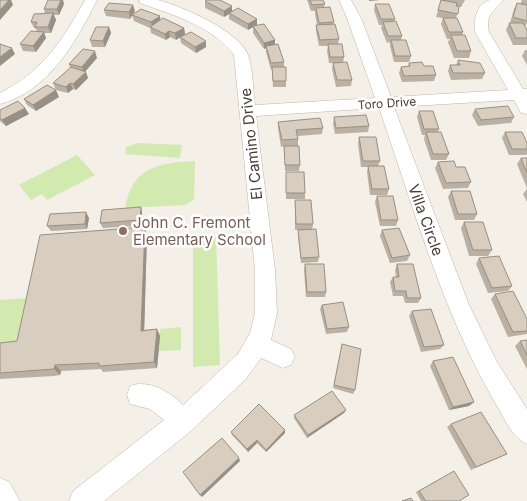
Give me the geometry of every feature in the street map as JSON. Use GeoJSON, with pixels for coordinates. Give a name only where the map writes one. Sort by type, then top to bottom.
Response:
{"type":"FeatureCollection","features":[{"type":"Feature","properties":{"kind":"street"},"geometry":{"type":"LineString","coordinates":[[0,99],[11,87],[32,81],[57,59],[91,0]]}},
{"type":"Feature","properties":{"kind":"street","name":"El Camino Drive"},"geometry":{"type":"LineString","coordinates":[[83,501],[182,422],[237,372],[256,344],[264,324],[267,304],[241,55],[235,44],[224,35],[179,7],[146,0]]}},
{"type":"Feature","properties":{"kind":"street","name":"Villa Circle"},"geometry":{"type":"LineString","coordinates":[[345,0],[354,18],[448,281],[466,326],[492,374],[527,431]]}},
{"type":"Feature","properties":{"kind":"street"},"geometry":{"type":"LineString","coordinates":[[497,0],[482,13],[480,25],[485,39],[523,94],[527,109]]}},
{"type":"Feature","properties":{"kind":"street","name":"Toro Drive"},"geometry":{"type":"LineString","coordinates":[[248,111],[523,94]]}},
{"type":"Feature","properties":{"kind":"street"},"geometry":{"type":"LineString","coordinates":[[256,344],[283,357]]}},
{"type":"Feature","properties":{"kind":"street"},"geometry":{"type":"LineString","coordinates":[[138,395],[151,396],[163,402],[182,422]]}},
{"type":"Feature","properties":{"kind":"street"},"geometry":{"type":"LineString","coordinates":[[0,491],[6,501]]}},
{"type":"Feature","properties":{"kind":"green space"},"geometry":{"type":"Polygon","coordinates":[[[138,143],[182,145],[180,158],[125,154],[126,147],[138,143]]]}},
{"type":"Feature","properties":{"kind":"green space"},"geometry":{"type":"Polygon","coordinates":[[[77,155],[95,175],[47,200],[42,194],[31,200],[19,185],[77,155]]]}},
{"type":"Feature","properties":{"kind":"green space"},"geometry":{"type":"Polygon","coordinates":[[[195,161],[194,200],[185,205],[125,208],[128,194],[140,176],[149,170],[169,163],[195,161]]]}},
{"type":"Feature","properties":{"kind":"green space"},"geometry":{"type":"Polygon","coordinates":[[[216,237],[220,365],[193,367],[193,239],[216,237]]]}},
{"type":"Feature","properties":{"kind":"green space"},"geometry":{"type":"Polygon","coordinates":[[[26,298],[17,342],[0,344],[0,300],[26,298]]]}},
{"type":"Feature","properties":{"kind":"green space"},"geometry":{"type":"Polygon","coordinates":[[[181,327],[181,350],[159,351],[160,329],[181,327]]]}},
{"type":"Feature","properties":{"kind":"building"},"geometry":{"type":"Polygon","coordinates":[[[0,0],[9,0],[0,10],[0,0]]]}},
{"type":"Feature","properties":{"kind":"building"},"geometry":{"type":"Polygon","coordinates":[[[48,0],[61,0],[57,9],[44,9],[48,0]]]}},
{"type":"Feature","properties":{"kind":"building"},"geometry":{"type":"Polygon","coordinates":[[[220,0],[232,6],[224,11],[205,1],[220,0]]]}},
{"type":"Feature","properties":{"kind":"building"},"geometry":{"type":"Polygon","coordinates":[[[310,0],[323,0],[325,4],[312,5],[310,0]]]}},
{"type":"Feature","properties":{"kind":"building"},"geometry":{"type":"Polygon","coordinates":[[[441,0],[457,3],[456,6],[459,6],[458,14],[438,10],[441,0]]]}},
{"type":"Feature","properties":{"kind":"building"},"geometry":{"type":"Polygon","coordinates":[[[109,3],[133,5],[129,12],[104,10],[109,3]]]}},
{"type":"Feature","properties":{"kind":"building"},"geometry":{"type":"Polygon","coordinates":[[[517,3],[527,5],[527,21],[513,17],[517,3]]]}},
{"type":"Feature","properties":{"kind":"building"},"geometry":{"type":"Polygon","coordinates":[[[375,4],[389,4],[395,19],[381,19],[375,4]]]}},
{"type":"Feature","properties":{"kind":"building"},"geometry":{"type":"Polygon","coordinates":[[[330,7],[334,22],[319,23],[316,8],[330,7]]]}},
{"type":"Feature","properties":{"kind":"building"},"geometry":{"type":"Polygon","coordinates":[[[238,8],[257,19],[248,24],[229,13],[238,8]]]}},
{"type":"Feature","properties":{"kind":"building"},"geometry":{"type":"Polygon","coordinates":[[[141,9],[160,16],[151,22],[132,15],[141,9]]]}},
{"type":"Feature","properties":{"kind":"building"},"geometry":{"type":"Polygon","coordinates":[[[53,13],[48,27],[35,27],[37,22],[31,22],[34,14],[53,13]]]}},
{"type":"Feature","properties":{"kind":"building"},"geometry":{"type":"Polygon","coordinates":[[[163,18],[184,28],[175,33],[169,31],[165,34],[150,27],[163,18]]]}},
{"type":"Feature","properties":{"kind":"building"},"geometry":{"type":"Polygon","coordinates":[[[443,18],[457,18],[463,32],[449,32],[443,18]]]}},
{"type":"Feature","properties":{"kind":"building"},"geometry":{"type":"Polygon","coordinates":[[[396,21],[402,36],[388,36],[383,22],[396,21]]]}},
{"type":"Feature","properties":{"kind":"building"},"geometry":{"type":"Polygon","coordinates":[[[509,23],[523,23],[527,30],[527,38],[516,38],[509,23]]]}},
{"type":"Feature","properties":{"kind":"building"},"geometry":{"type":"Polygon","coordinates":[[[264,24],[275,40],[264,43],[253,26],[264,24]]]}},
{"type":"Feature","properties":{"kind":"building"},"geometry":{"type":"Polygon","coordinates":[[[335,24],[339,39],[320,40],[316,25],[335,24]]]}},
{"type":"Feature","properties":{"kind":"building"},"geometry":{"type":"Polygon","coordinates":[[[96,27],[109,27],[103,41],[90,40],[96,27]]]}},
{"type":"Feature","properties":{"kind":"building"},"geometry":{"type":"Polygon","coordinates":[[[31,31],[44,32],[33,46],[20,44],[31,31]]]}},
{"type":"Feature","properties":{"kind":"building"},"geometry":{"type":"Polygon","coordinates":[[[191,32],[206,41],[195,47],[180,37],[191,32]]]}},
{"type":"Feature","properties":{"kind":"building"},"geometry":{"type":"Polygon","coordinates":[[[451,35],[465,35],[471,51],[457,51],[451,35]]]}},
{"type":"Feature","properties":{"kind":"building"},"geometry":{"type":"Polygon","coordinates":[[[391,40],[406,40],[411,56],[395,56],[391,40]]]}},
{"type":"Feature","properties":{"kind":"building"},"geometry":{"type":"Polygon","coordinates":[[[0,44],[12,48],[0,57],[0,44]]]}},
{"type":"Feature","properties":{"kind":"building"},"geometry":{"type":"Polygon","coordinates":[[[278,44],[284,62],[271,63],[266,46],[278,44]]]}},
{"type":"Feature","properties":{"kind":"building"},"geometry":{"type":"Polygon","coordinates":[[[328,44],[342,44],[344,57],[330,57],[328,44]]]}},
{"type":"Feature","properties":{"kind":"building"},"geometry":{"type":"Polygon","coordinates":[[[83,49],[95,51],[82,67],[69,64],[83,49]]]}},
{"type":"Feature","properties":{"kind":"building"},"geometry":{"type":"Polygon","coordinates":[[[458,60],[480,63],[485,73],[453,73],[450,65],[460,65],[458,60]]]}},
{"type":"Feature","properties":{"kind":"building"},"geometry":{"type":"Polygon","coordinates":[[[347,62],[352,80],[337,80],[333,63],[347,62]]]}},
{"type":"Feature","properties":{"kind":"building"},"geometry":{"type":"Polygon","coordinates":[[[422,62],[424,66],[433,66],[436,75],[404,76],[401,67],[410,66],[409,63],[422,62]]]}},
{"type":"Feature","properties":{"kind":"building"},"geometry":{"type":"Polygon","coordinates":[[[71,67],[86,72],[73,84],[70,83],[66,87],[53,83],[71,67]]]}},
{"type":"Feature","properties":{"kind":"building"},"geometry":{"type":"Polygon","coordinates":[[[272,67],[286,67],[286,81],[273,81],[272,67]]]}},
{"type":"Feature","properties":{"kind":"building"},"geometry":{"type":"Polygon","coordinates":[[[47,85],[56,90],[33,105],[24,99],[47,85]]]}},
{"type":"Feature","properties":{"kind":"building"},"geometry":{"type":"Polygon","coordinates":[[[18,101],[25,108],[2,120],[0,118],[0,110],[18,101]]]}},
{"type":"Feature","properties":{"kind":"building"},"geometry":{"type":"Polygon","coordinates":[[[508,106],[514,117],[481,120],[475,109],[508,106]]]}},
{"type":"Feature","properties":{"kind":"building"},"geometry":{"type":"Polygon","coordinates":[[[419,111],[433,111],[439,129],[424,129],[419,111]]]}},
{"type":"Feature","properties":{"kind":"building"},"geometry":{"type":"Polygon","coordinates":[[[366,115],[369,126],[336,128],[334,117],[366,115]]]}},
{"type":"Feature","properties":{"kind":"building"},"geometry":{"type":"Polygon","coordinates":[[[320,118],[323,128],[296,130],[298,139],[282,140],[278,122],[320,118]]]}},
{"type":"Feature","properties":{"kind":"building"},"geometry":{"type":"Polygon","coordinates":[[[426,132],[441,132],[449,154],[433,154],[426,132]]]}},
{"type":"Feature","properties":{"kind":"building"},"geometry":{"type":"Polygon","coordinates":[[[505,132],[522,132],[527,143],[527,149],[512,149],[505,132]]]}},
{"type":"Feature","properties":{"kind":"building"},"geometry":{"type":"Polygon","coordinates":[[[359,137],[376,137],[380,161],[363,161],[359,137]]]}},
{"type":"Feature","properties":{"kind":"building"},"geometry":{"type":"Polygon","coordinates":[[[284,146],[299,146],[300,165],[285,165],[284,146]]]}},
{"type":"Feature","properties":{"kind":"building"},"geometry":{"type":"Polygon","coordinates":[[[521,158],[527,158],[527,173],[521,158]]]}},
{"type":"Feature","properties":{"kind":"building"},"geometry":{"type":"Polygon","coordinates":[[[454,161],[456,167],[465,167],[471,182],[446,183],[438,162],[454,161]]]}},
{"type":"Feature","properties":{"kind":"building"},"geometry":{"type":"Polygon","coordinates":[[[368,166],[384,166],[389,189],[372,189],[368,166]]]}},
{"type":"Feature","properties":{"kind":"building"},"geometry":{"type":"Polygon","coordinates":[[[286,172],[304,172],[305,193],[286,193],[286,172]]]}},
{"type":"Feature","properties":{"kind":"building"},"geometry":{"type":"Polygon","coordinates":[[[451,191],[470,191],[477,214],[458,214],[451,191]]]}},
{"type":"Feature","properties":{"kind":"building"},"geometry":{"type":"Polygon","coordinates":[[[377,196],[393,196],[398,220],[381,220],[377,196]]]}},
{"type":"Feature","properties":{"kind":"building"},"geometry":{"type":"Polygon","coordinates":[[[295,200],[311,200],[313,224],[296,224],[295,200]]]}},
{"type":"Feature","properties":{"kind":"building"},"geometry":{"type":"Polygon","coordinates":[[[141,207],[140,220],[100,223],[102,210],[141,207]]]}},
{"type":"Feature","properties":{"kind":"building"},"geometry":{"type":"Polygon","coordinates":[[[86,212],[85,224],[47,226],[50,214],[86,212]]]}},
{"type":"Feature","properties":{"kind":"building"},"geometry":{"type":"Polygon","coordinates":[[[464,222],[483,222],[492,250],[473,250],[464,222]]]}},
{"type":"Feature","properties":{"kind":"building","name":"John C. Fremont Elementary School"},"geometry":{"type":"Polygon","coordinates":[[[145,227],[141,331],[157,329],[154,362],[99,366],[99,363],[55,365],[54,369],[0,373],[0,343],[17,341],[40,235],[145,227]]]}},
{"type":"Feature","properties":{"kind":"building"},"geometry":{"type":"Polygon","coordinates":[[[399,228],[410,255],[392,258],[382,230],[399,228]]]}},
{"type":"Feature","properties":{"kind":"building"},"geometry":{"type":"Polygon","coordinates":[[[316,229],[319,257],[301,258],[298,230],[316,229]]]}},
{"type":"Feature","properties":{"kind":"building"},"geometry":{"type":"Polygon","coordinates":[[[499,256],[512,286],[492,288],[479,258],[499,256]]]}},
{"type":"Feature","properties":{"kind":"building"},"geometry":{"type":"Polygon","coordinates":[[[305,264],[324,264],[326,292],[307,292],[305,264]]]}},
{"type":"Feature","properties":{"kind":"building"},"geometry":{"type":"Polygon","coordinates":[[[397,264],[413,264],[421,298],[407,298],[406,291],[395,291],[393,277],[399,277],[397,264]]]}},
{"type":"Feature","properties":{"kind":"building"},"geometry":{"type":"Polygon","coordinates":[[[513,291],[527,319],[527,331],[513,332],[495,294],[513,291]]]}},
{"type":"Feature","properties":{"kind":"building"},"geometry":{"type":"Polygon","coordinates":[[[343,302],[349,327],[327,329],[322,305],[343,302]]]}},
{"type":"Feature","properties":{"kind":"building"},"geometry":{"type":"Polygon","coordinates":[[[431,309],[444,345],[424,347],[412,311],[431,309]]]}},
{"type":"Feature","properties":{"kind":"building"},"geometry":{"type":"Polygon","coordinates":[[[527,340],[527,355],[520,341],[527,340]]]}},
{"type":"Feature","properties":{"kind":"building"},"geometry":{"type":"Polygon","coordinates":[[[342,344],[361,349],[355,390],[334,385],[342,344]]]}},
{"type":"Feature","properties":{"kind":"building"},"geometry":{"type":"Polygon","coordinates":[[[453,357],[474,402],[453,407],[433,361],[453,357]]]}},
{"type":"Feature","properties":{"kind":"building"},"geometry":{"type":"Polygon","coordinates":[[[332,391],[346,410],[308,435],[294,415],[332,391]]]}},
{"type":"Feature","properties":{"kind":"building"},"geometry":{"type":"Polygon","coordinates":[[[259,404],[285,430],[266,450],[257,440],[247,449],[231,432],[259,404]]]}},
{"type":"Feature","properties":{"kind":"building"},"geometry":{"type":"Polygon","coordinates":[[[481,412],[507,454],[476,467],[451,424],[481,412]]]}},
{"type":"Feature","properties":{"kind":"building"},"geometry":{"type":"Polygon","coordinates":[[[222,438],[239,458],[200,495],[183,472],[222,438]]]}},
{"type":"Feature","properties":{"kind":"building"},"geometry":{"type":"Polygon","coordinates":[[[454,471],[469,495],[459,501],[426,501],[419,491],[454,471]]]}},
{"type":"Feature","properties":{"kind":"building"},"geometry":{"type":"Polygon","coordinates":[[[411,498],[413,501],[402,501],[411,498]]]}},
{"type":"Feature","properties":{"kind":"place","name":"John C. Fremont Elementary School"},"geometry":{"type":"Point","coordinates":[123,231]}}]}
